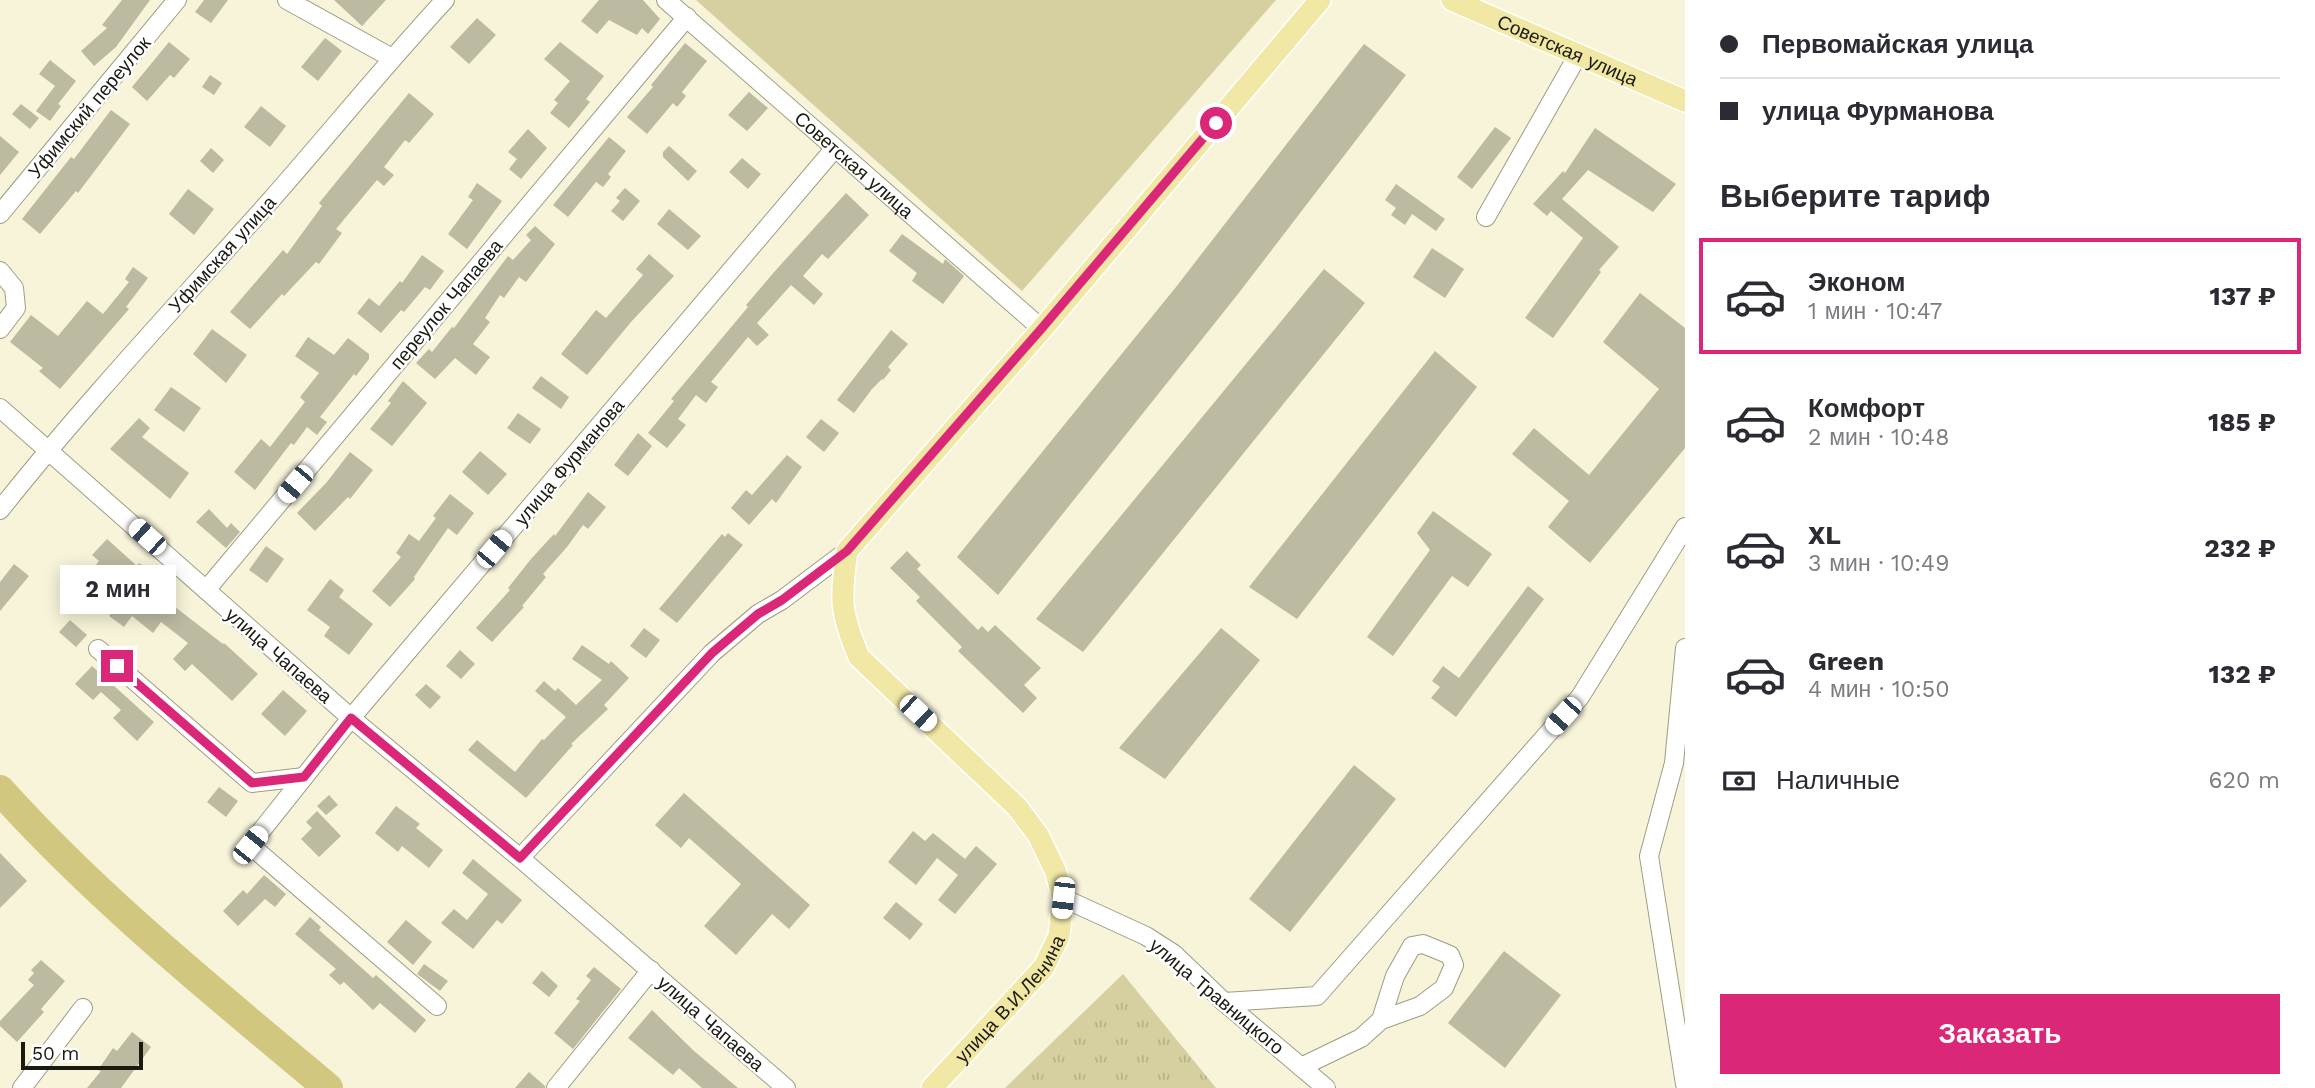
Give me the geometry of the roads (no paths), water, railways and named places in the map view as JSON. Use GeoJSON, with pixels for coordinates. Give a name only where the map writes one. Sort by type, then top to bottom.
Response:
{"type":"FeatureCollection","features":[{"type":"Feature","properties":{"kind":"main road"},"geometry":{"type":"LineString","coordinates":[[1063,898],[1055,870],[1038,835],[1017,807],[859,657],[846,624],[841,593],[847,551],[1042,328],[1320,0]]}},
{"type":"Feature","properties":{"kind":"main road","name":"Советская улица"},"geometry":{"type":"LineString","coordinates":[[1452,0],[1685,101]]}},
{"type":"Feature","properties":{"kind":"main road","name":"улица В.И.Ленина"},"geometry":{"type":"LineString","coordinates":[[932,1088],[1044,967],[1059,936],[1063,898]]}},
{"type":"Feature","properties":{"kind":"street","name":"Уфимский переулок"},"geometry":{"type":"LineString","coordinates":[[0,214],[177,0]]}},
{"type":"Feature","properties":{"kind":"street"},"geometry":{"type":"LineString","coordinates":[[287,0],[391,58]]}},
{"type":"Feature","properties":{"kind":"street","name":"Уфимская улица"},"geometry":{"type":"LineString","coordinates":[[0,510],[48,450],[273,197],[391,58],[445,0]]}},
{"type":"Feature","properties":{"kind":"street","name":"Советская улица"},"geometry":{"type":"LineString","coordinates":[[666,0],[1042,328]]}},
{"type":"Feature","properties":{"kind":"street","name":"переулок Чапаева"},"geometry":{"type":"LineString","coordinates":[[206,590],[687,17]]}},
{"type":"Feature","properties":{"kind":"street"},"geometry":{"type":"LineString","coordinates":[[1486,217],[1578,55]]}},
{"type":"Feature","properties":{"kind":"street","name":"улица Фурманова"},"geometry":{"type":"LineString","coordinates":[[437,1006],[250,845],[351,718],[835,148]]}},
{"type":"Feature","properties":{"kind":"street"},"geometry":{"type":"LineString","coordinates":[[0,271],[15,288],[16,308],[0,329]]}},
{"type":"Feature","properties":{"kind":"street","name":"улица Чапаева"},"geometry":{"type":"LineString","coordinates":[[0,408],[351,718],[520,858],[786,1088]]}},
{"type":"Feature","properties":{"kind":"street"},"geometry":{"type":"LineString","coordinates":[[1224,1002],[1317,996],[1580,696],[1685,527]]}},
{"type":"Feature","properties":{"kind":"street"},"geometry":{"type":"LineString","coordinates":[[520,858],[712,653],[758,614],[782,600],[847,551]]}},
{"type":"Feature","properties":{"kind":"street"},"geometry":{"type":"LineString","coordinates":[[1685,648],[1674,763],[1649,856],[1685,1084]]}},
{"type":"Feature","properties":{"kind":"street"},"geometry":{"type":"LineString","coordinates":[[98,649],[252,783],[304,777]]}},
{"type":"Feature","properties":{"kind":"street","name":"улица Травницкого"},"geometry":{"type":"LineString","coordinates":[[1063,898],[1146,936],[1174,954],[1224,1002],[1326,1088]]}},
{"type":"Feature","properties":{"kind":"street"},"geometry":{"type":"LineString","coordinates":[[1301,1067],[1361,1038],[1381,1020],[1420,1006],[1444,988],[1454,965],[1450,955],[1423,944],[1412,946],[1395,976],[1381,1020]]}},
{"type":"Feature","properties":{"kind":"street"},"geometry":{"type":"LineString","coordinates":[[556,1088],[651,970]]}},
{"type":"Feature","properties":{"kind":"street"},"geometry":{"type":"LineString","coordinates":[[22,1088],[83,1008]]}},
{"type":"Feature","properties":{"kind":"waterway"},"geometry":{"type":"LineString","coordinates":[[0,790],[117,908],[328,1088]]}}]}
